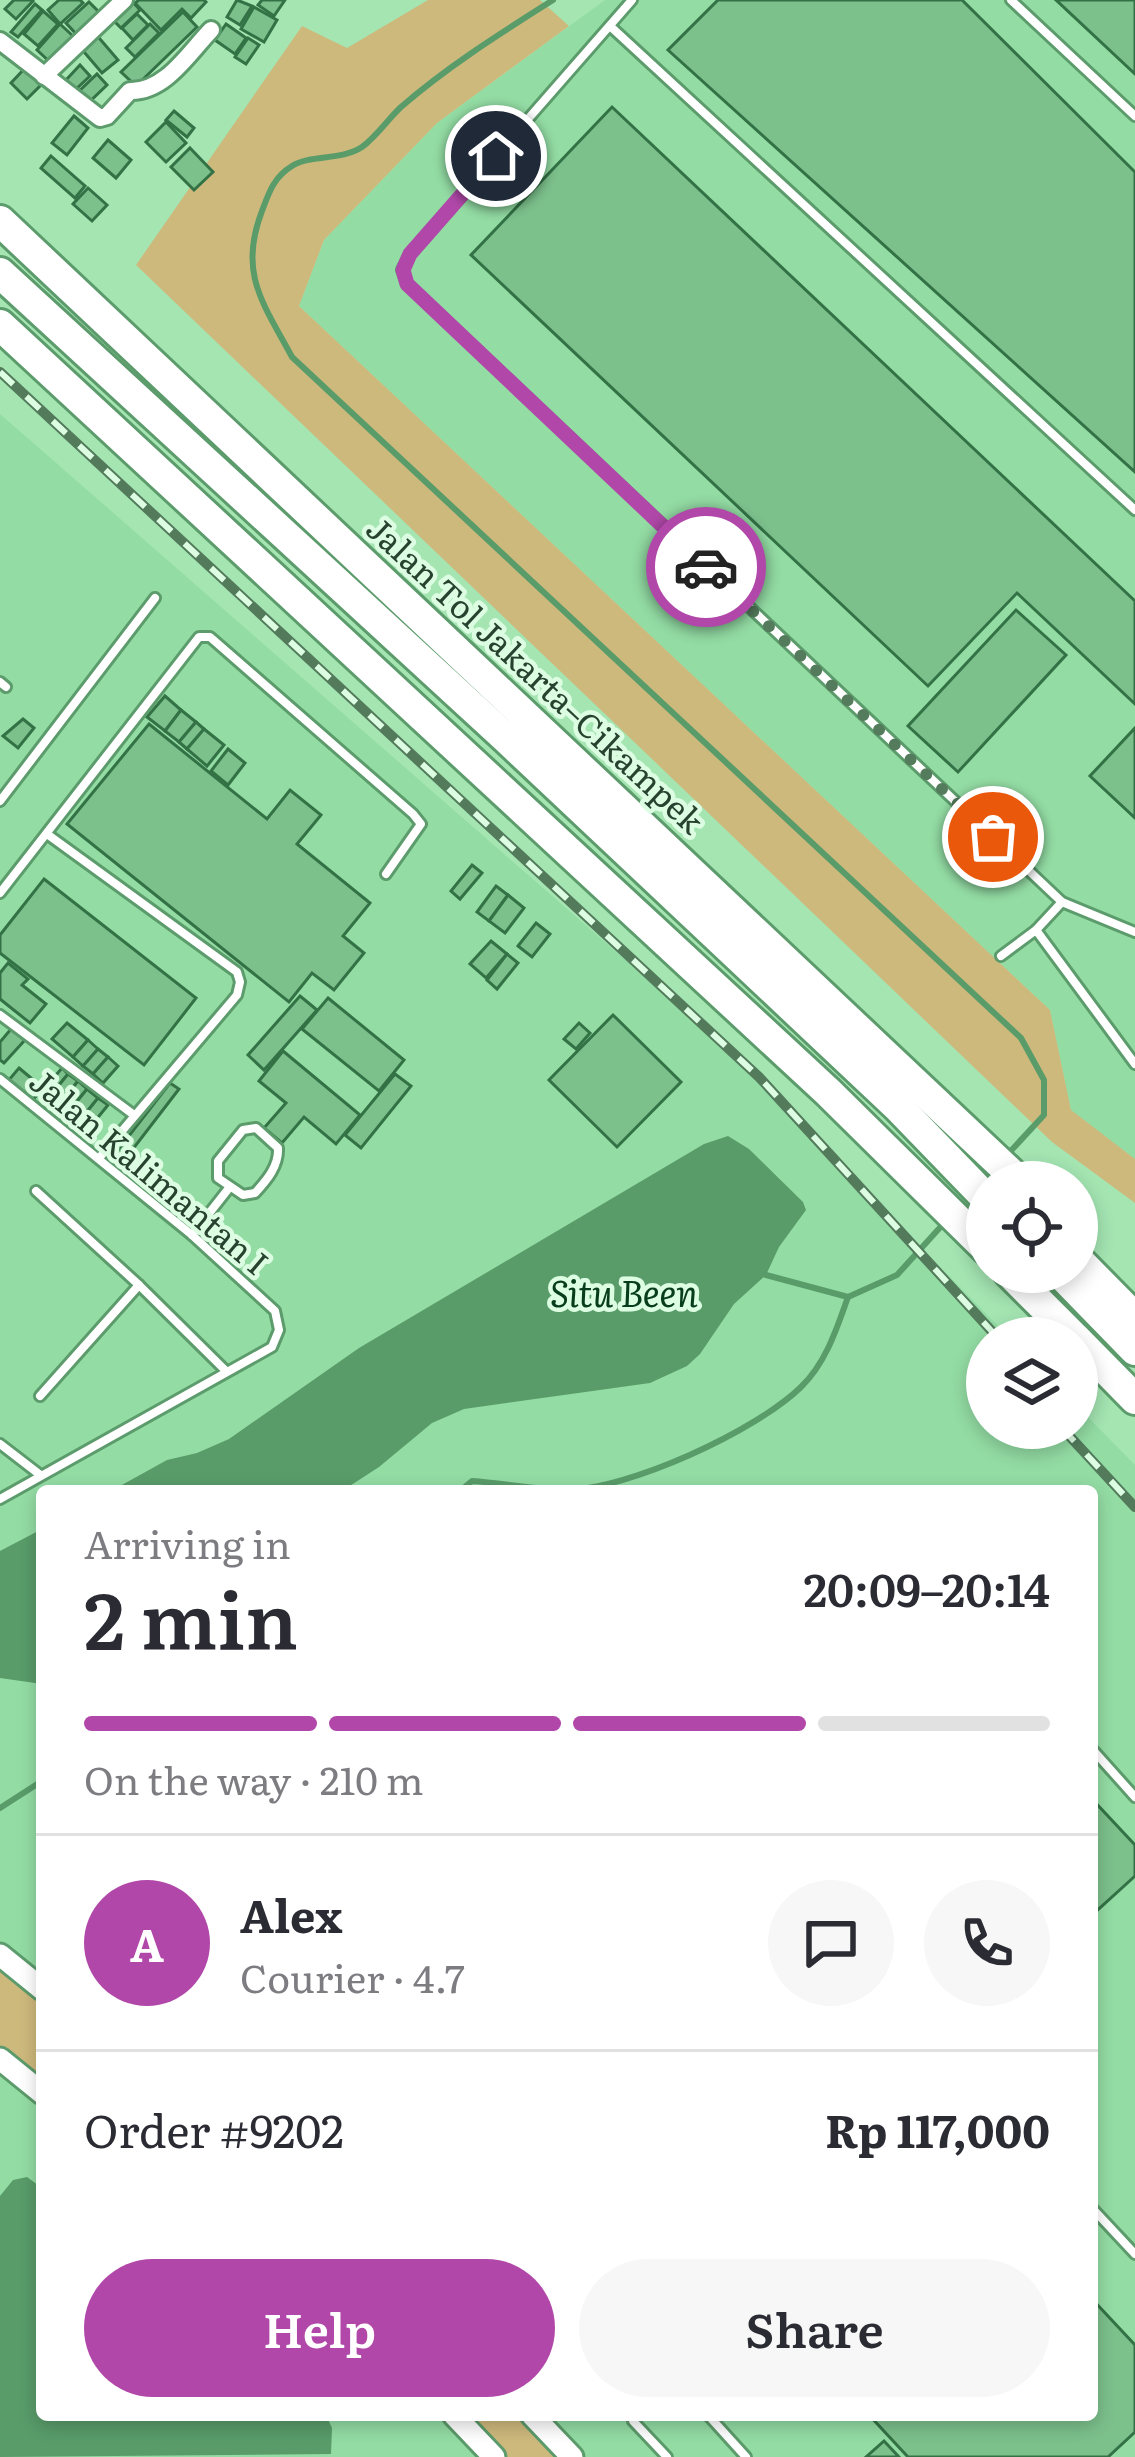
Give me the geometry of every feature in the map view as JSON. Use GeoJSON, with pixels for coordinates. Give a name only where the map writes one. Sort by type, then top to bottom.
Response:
{"type":"FeatureCollection","features":[{"type":"Feature","properties":{"kind":"highway","name":"Jalan Tol Jakarta–Cikampek"},"geometry":{"type":"LineString","coordinates":[[0,221],[998,1161]]}},
{"type":"Feature","properties":{"kind":"highway"},"geometry":{"type":"LineString","coordinates":[[0,248],[515,720],[975,1161]]}},
{"type":"Feature","properties":{"kind":"highway"},"geometry":{"type":"LineString","coordinates":[[0,274],[507,739],[966,1177]]}},
{"type":"Feature","properties":{"kind":"highway"},"geometry":{"type":"LineString","coordinates":[[0,325],[966,1228]]}},
{"type":"Feature","properties":{"kind":"highway"},"geometry":{"type":"LineString","coordinates":[[1098,1258],[1135,1294]]}},
{"type":"Feature","properties":{"kind":"highway"},"geometry":{"type":"LineString","coordinates":[[1098,1280],[1135,1318]]}},
{"type":"Feature","properties":{"kind":"highway"},"geometry":{"type":"LineString","coordinates":[[1031,1293],[1054,1317]]}},
{"type":"Feature","properties":{"kind":"highway"},"geometry":{"type":"LineString","coordinates":[[1079,1293],[1135,1350]]}},
{"type":"Feature","properties":{"kind":"highway"},"geometry":{"type":"LineString","coordinates":[[1098,1361],[1135,1399]]}},
{"type":"Feature","properties":{"kind":"street"},"geometry":{"type":"LineString","coordinates":[[44,76],[124,0]]}},
{"type":"Feature","properties":{"kind":"street"},"geometry":{"type":"LineString","coordinates":[[0,41],[100,118],[130,91],[144,92],[158,85],[211,30]]}},
{"type":"Feature","properties":{"kind":"street"},"geometry":{"type":"LineString","coordinates":[[0,1955],[36,1984]]}},
{"type":"Feature","properties":{"kind":"street"},"geometry":{"type":"LineString","coordinates":[[0,2059],[36,2087]]}},
{"type":"Feature","properties":{"kind":"street"},"geometry":{"type":"LineString","coordinates":[[460,2421],[494,2457]]}},
{"type":"Feature","properties":{"kind":"street"},"geometry":{"type":"LineString","coordinates":[[538,2421],[572,2457]]}},
{"type":"Feature","properties":{"kind":"lane"},"geometry":{"type":"LineString","coordinates":[[632,0],[410,254],[403,270],[407,284],[1062,902],[1135,932]]}},
{"type":"Feature","properties":{"kind":"lane"},"geometry":{"type":"LineString","coordinates":[[1011,0],[1135,116]]}},
{"type":"Feature","properties":{"kind":"lane"},"geometry":{"type":"LineString","coordinates":[[610,26],[1135,510]]}},
{"type":"Feature","properties":{"kind":"lane"},"geometry":{"type":"LineString","coordinates":[[0,801],[155,598]]}},
{"type":"Feature","properties":{"kind":"lane"},"geometry":{"type":"LineString","coordinates":[[0,893],[199,638],[210,638],[421,824],[386,874]]}},
{"type":"Feature","properties":{"kind":"lane"},"geometry":{"type":"LineString","coordinates":[[47,835],[237,972],[240,982],[236,995],[213,1024],[100,1157]]}},
{"type":"Feature","properties":{"kind":"lane"},"geometry":{"type":"LineString","coordinates":[[1001,956],[1036,930],[1062,902]]}},
{"type":"Feature","properties":{"kind":"lane"},"geometry":{"type":"LineString","coordinates":[[1036,930],[1135,1064]]}},
{"type":"Feature","properties":{"kind":"lane"},"geometry":{"type":"LineString","coordinates":[[0,1015],[134,1115]]}},
{"type":"Feature","properties":{"kind":"lane","name":"Jalan Kalimantan I"},"geometry":{"type":"LineString","coordinates":[[0,1078],[192,1235],[274,1310],[279,1330],[272,1347],[0,1498]]}},
{"type":"Feature","properties":{"kind":"lane"},"geometry":{"type":"LineString","coordinates":[[256,1128],[278,1148],[269,1178],[255,1193],[243,1195],[229,1188],[218,1178],[218,1161],[243,1130],[256,1128]]}},
{"type":"Feature","properties":{"kind":"lane"},"geometry":{"type":"LineString","coordinates":[[192,1235],[229,1188]]}},
{"type":"Feature","properties":{"kind":"lane"},"geometry":{"type":"LineString","coordinates":[[36,1191],[226,1371]]}},
{"type":"Feature","properties":{"kind":"lane"},"geometry":{"type":"LineString","coordinates":[[40,1396],[139,1285]]}},
{"type":"Feature","properties":{"kind":"lane"},"geometry":{"type":"LineString","coordinates":[[0,1444],[39,1474]]}},
{"type":"Feature","properties":{"kind":"lane"},"geometry":{"type":"LineString","coordinates":[[1098,1756],[1135,1797]]}},
{"type":"Feature","properties":{"kind":"lane"},"geometry":{"type":"LineString","coordinates":[[1098,2214],[1135,2254]]}},
{"type":"Feature","properties":{"kind":"lane"},"geometry":{"type":"LineString","coordinates":[[633,2421],[667,2457]]}},
{"type":"Feature","properties":{"kind":"lane"},"geometry":{"type":"LineString","coordinates":[[714,2421],[746,2457]]}},
{"type":"Feature","properties":{"kind":"shaded area"},"geometry":{"type":"Polygon","coordinates":[[[428,0],[540,0],[569,26],[437,123],[324,240],[299,306],[1050,1010],[1071,1110],[1135,1159],[1135,1203],[1098,1176],[1098,1161],[1078,1161],[1052,1142],[136,265],[302,26],[347,48],[428,0]]]}},
{"type":"Feature","properties":{"kind":"shaded area"},"geometry":{"type":"Polygon","coordinates":[[[605,0],[1135,0],[1135,1159],[1071,1111],[1050,1010],[299,306],[324,240],[437,123],[605,0]]]}},
{"type":"Feature","properties":{"kind":"shaded area"},"geometry":{"type":"Polygon","coordinates":[[[0,414],[708,1032],[989,1317],[966,1317],[966,1449],[1098,1449],[1098,1427],[1135,1465],[1135,2457],[0,2457],[0,414]]]}},
{"type":"Feature","properties":{"kind":"shaded area"},"geometry":{"type":"Polygon","coordinates":[[[0,1955],[36,1984],[36,2088],[0,2059],[0,1955]]]}},
{"type":"Feature","properties":{"kind":"shaded area"},"geometry":{"type":"Polygon","coordinates":[[[460,2421],[538,2421],[572,2457],[494,2457],[460,2421]]]}},
{"type":"Feature","properties":{"kind":"water","name":"Situ Been"},"geometry":{"type":"Polygon","coordinates":[[[728,1136],[749,1149],[806,1210],[779,1247],[766,1275],[734,1304],[687,1366],[650,1383],[464,1409],[432,1423],[351,1485],[122,1485],[167,1460],[229,1439],[359,1348],[704,1144],[728,1136]]]}},
{"type":"Feature","properties":{"kind":"water"},"geometry":{"type":"Polygon","coordinates":[[[36,1532],[36,1683],[0,1678],[0,1551],[36,1532]]]}},
{"type":"Feature","properties":{"kind":"water"},"geometry":{"type":"Polygon","coordinates":[[[27,2177],[36,2184],[36,2421],[329,2421],[331,2454],[0,2457],[0,2196],[13,2180],[27,2177]]]}},
{"type":"Feature","properties":{"kind":"building"},"geometry":{"type":"Polygon","coordinates":[[[14,0],[33,1],[16,19],[5,9],[14,0]]]}},
{"type":"Feature","properties":{"kind":"building"},"geometry":{"type":"Polygon","coordinates":[[[59,0],[83,3],[60,24],[48,10],[59,0]]]}},
{"type":"Feature","properties":{"kind":"building"},"geometry":{"type":"Polygon","coordinates":[[[131,0],[140,10],[121,28],[110,17],[131,0]]]}},
{"type":"Feature","properties":{"kind":"building"},"geometry":{"type":"Polygon","coordinates":[[[237,0],[252,6],[240,25],[227,17],[237,0]]]}},
{"type":"Feature","properties":{"kind":"building"},"geometry":{"type":"Polygon","coordinates":[[[262,0],[285,0],[274,16],[258,5],[262,0]]]}},
{"type":"Feature","properties":{"kind":"building"},"geometry":{"type":"Polygon","coordinates":[[[718,0],[962,0],[1135,172],[1135,472],[668,50],[718,0]]]}},
{"type":"Feature","properties":{"kind":"building"},"geometry":{"type":"Polygon","coordinates":[[[1056,0],[1135,0],[1135,74],[1056,0]]]}},
{"type":"Feature","properties":{"kind":"building"},"geometry":{"type":"Polygon","coordinates":[[[89,2],[102,15],[79,37],[66,23],[89,2]]]}},
{"type":"Feature","properties":{"kind":"building"},"geometry":{"type":"Polygon","coordinates":[[[206,2],[191,18],[182,9],[161,30],[135,3],[206,2]]]}},
{"type":"Feature","properties":{"kind":"building"},"geometry":{"type":"Polygon","coordinates":[[[35,4],[42,10],[18,37],[11,32],[35,4]]]}},
{"type":"Feature","properties":{"kind":"building"},"geometry":{"type":"Polygon","coordinates":[[[254,7],[277,20],[264,42],[241,29],[254,7]]]}},
{"type":"Feature","properties":{"kind":"building"},"geometry":{"type":"Polygon","coordinates":[[[43,11],[58,24],[38,46],[24,34],[43,11]]]}},
{"type":"Feature","properties":{"kind":"building"},"geometry":{"type":"Polygon","coordinates":[[[183,12],[197,27],[136,86],[121,72],[183,12]]]}},
{"type":"Feature","properties":{"kind":"building"},"geometry":{"type":"Polygon","coordinates":[[[137,14],[148,25],[133,40],[122,28],[137,14]]]}},
{"type":"Feature","properties":{"kind":"building"},"geometry":{"type":"Polygon","coordinates":[[[60,24],[74,37],[51,63],[37,50],[60,24]]]}},
{"type":"Feature","properties":{"kind":"building"},"geometry":{"type":"Polygon","coordinates":[[[150,24],[159,33],[135,57],[126,48],[150,24]]]}},
{"type":"Feature","properties":{"kind":"building"},"geometry":{"type":"Polygon","coordinates":[[[226,24],[246,38],[235,54],[215,40],[226,24]]]}},
{"type":"Feature","properties":{"kind":"building"},"geometry":{"type":"Polygon","coordinates":[[[94,32],[118,60],[102,73],[78,45],[94,32]]]}},
{"type":"Feature","properties":{"kind":"building"},"geometry":{"type":"Polygon","coordinates":[[[248,38],[259,45],[246,64],[235,57],[248,38]]]}},
{"type":"Feature","properties":{"kind":"building"},"geometry":{"type":"Polygon","coordinates":[[[80,65],[90,76],[75,90],[66,80],[80,65]]]}},
{"type":"Feature","properties":{"kind":"building"},"geometry":{"type":"Polygon","coordinates":[[[25,68],[42,84],[27,99],[11,83],[25,68]]]}},
{"type":"Feature","properties":{"kind":"building"},"geometry":{"type":"Polygon","coordinates":[[[97,74],[107,85],[85,106],[75,95],[97,74]]]}},
{"type":"Feature","properties":{"kind":"building"},"geometry":{"type":"Polygon","coordinates":[[[612,107],[1135,601],[1135,704],[1017,593],[928,686],[471,255],[612,107]]]}},
{"type":"Feature","properties":{"kind":"building"},"geometry":{"type":"Polygon","coordinates":[[[174,111],[194,128],[187,137],[166,120],[174,111]]]}},
{"type":"Feature","properties":{"kind":"building"},"geometry":{"type":"Polygon","coordinates":[[[74,116],[88,128],[67,155],[52,143],[74,116]]]}},
{"type":"Feature","properties":{"kind":"building"},"geometry":{"type":"Polygon","coordinates":[[[166,122],[186,143],[166,162],[146,142],[166,122]]]}},
{"type":"Feature","properties":{"kind":"building"},"geometry":{"type":"Polygon","coordinates":[[[108,140],[131,160],[116,178],[93,158],[108,140]]]}},
{"type":"Feature","properties":{"kind":"building"},"geometry":{"type":"Polygon","coordinates":[[[190,148],[213,172],[194,190],[171,167],[190,148]]]}},
{"type":"Feature","properties":{"kind":"building"},"geometry":{"type":"Polygon","coordinates":[[[51,156],[85,186],[75,198],[41,168],[51,156]]]}},
{"type":"Feature","properties":{"kind":"building"},"geometry":{"type":"Polygon","coordinates":[[[88,188],[107,205],[92,221],[73,204],[88,188]]]}},
{"type":"Feature","properties":{"kind":"building"},"geometry":{"type":"Polygon","coordinates":[[[1016,610],[1066,655],[958,772],[908,726],[1016,610]]]}},
{"type":"Feature","properties":{"kind":"building"},"geometry":{"type":"Polygon","coordinates":[[[165,696],[181,710],[165,731],[147,717],[165,696]]]}},
{"type":"Feature","properties":{"kind":"building"},"geometry":{"type":"Polygon","coordinates":[[[181,710],[196,722],[179,742],[165,731],[181,710]]]}},
{"type":"Feature","properties":{"kind":"building"},"geometry":{"type":"Polygon","coordinates":[[[23,719],[34,728],[18,748],[3,736],[23,719]]]}},
{"type":"Feature","properties":{"kind":"building"},"geometry":{"type":"Polygon","coordinates":[[[196,722],[204,729],[187,749],[179,742],[196,722]]]}},
{"type":"Feature","properties":{"kind":"building"},"geometry":{"type":"Polygon","coordinates":[[[149,724],[267,819],[290,790],[321,815],[297,844],[370,903],[343,936],[364,953],[334,990],[312,973],[289,1002],[67,824],[149,724]]]}},
{"type":"Feature","properties":{"kind":"building"},"geometry":{"type":"Polygon","coordinates":[[[1135,728],[1135,818],[1090,776],[1135,728]]]}},
{"type":"Feature","properties":{"kind":"building"},"geometry":{"type":"Polygon","coordinates":[[[204,729],[224,745],[207,766],[187,749],[204,729]]]}},
{"type":"Feature","properties":{"kind":"building"},"geometry":{"type":"Polygon","coordinates":[[[228,749],[245,763],[228,785],[211,771],[228,749]]]}},
{"type":"Feature","properties":{"kind":"building"},"geometry":{"type":"Polygon","coordinates":[[[472,865],[482,873],[460,899],[451,891],[472,865]]]}},
{"type":"Feature","properties":{"kind":"building"},"geometry":{"type":"Polygon","coordinates":[[[44,879],[196,998],[144,1065],[0,953],[0,935],[44,879]]]}},
{"type":"Feature","properties":{"kind":"building"},"geometry":{"type":"Polygon","coordinates":[[[496,886],[508,895],[489,921],[477,912],[496,886]]]}},
{"type":"Feature","properties":{"kind":"building"},"geometry":{"type":"Polygon","coordinates":[[[508,895],[524,908],[505,933],[489,921],[508,895]]]}},
{"type":"Feature","properties":{"kind":"building"},"geometry":{"type":"Polygon","coordinates":[[[536,923],[550,934],[532,957],[518,946],[536,923]]]}},
{"type":"Feature","properties":{"kind":"building"},"geometry":{"type":"Polygon","coordinates":[[[491,941],[507,954],[486,978],[470,964],[491,941]]]}},
{"type":"Feature","properties":{"kind":"building"},"geometry":{"type":"Polygon","coordinates":[[[507,954],[518,963],[497,989],[487,980],[507,954]]]}},
{"type":"Feature","properties":{"kind":"building"},"geometry":{"type":"Polygon","coordinates":[[[8,963],[28,979],[22,985],[46,1004],[30,1023],[0,999],[0,973],[8,963]]]}},
{"type":"Feature","properties":{"kind":"building"},"geometry":{"type":"Polygon","coordinates":[[[300,996],[317,1010],[264,1070],[248,1055],[300,996]]]}},
{"type":"Feature","properties":{"kind":"building"},"geometry":{"type":"Polygon","coordinates":[[[328,998],[404,1060],[379,1091],[302,1029],[328,998]]]}},
{"type":"Feature","properties":{"kind":"building"},"geometry":{"type":"Polygon","coordinates":[[[613,1015],[681,1082],[617,1147],[549,1080],[613,1015]]]}},
{"type":"Feature","properties":{"kind":"building"},"geometry":{"type":"Polygon","coordinates":[[[67,1023],[88,1040],[73,1057],[52,1039],[67,1023]]]}},
{"type":"Feature","properties":{"kind":"building"},"geometry":{"type":"Polygon","coordinates":[[[579,1023],[590,1033],[576,1049],[564,1039],[579,1023]]]}},
{"type":"Feature","properties":{"kind":"building"},"geometry":{"type":"Polygon","coordinates":[[[11,1029],[25,1040],[4,1063],[0,1042],[11,1029]]]}},
{"type":"Feature","properties":{"kind":"building"},"geometry":{"type":"Polygon","coordinates":[[[88,1040],[98,1049],[83,1066],[73,1057],[88,1040]]]}},
{"type":"Feature","properties":{"kind":"building"},"geometry":{"type":"Polygon","coordinates":[[[98,1049],[108,1057],[93,1074],[83,1066],[98,1049]]]}},
{"type":"Feature","properties":{"kind":"building"},"geometry":{"type":"Polygon","coordinates":[[[283,1051],[360,1115],[336,1144],[304,1117],[282,1143],[264,1128],[286,1103],[259,1081],[283,1051]]]}},
{"type":"Feature","properties":{"kind":"building"},"geometry":{"type":"Polygon","coordinates":[[[108,1057],[118,1066],[103,1083],[93,1074],[108,1057]]]}},
{"type":"Feature","properties":{"kind":"building"},"geometry":{"type":"Polygon","coordinates":[[[19,1068],[43,1088],[32,1101],[8,1081],[19,1068]]]}},
{"type":"Feature","properties":{"kind":"building"},"geometry":{"type":"Polygon","coordinates":[[[62,1068],[68,1074],[47,1100],[40,1094],[62,1068]]]}},
{"type":"Feature","properties":{"kind":"building"},"geometry":{"type":"Polygon","coordinates":[[[68,1074],[78,1081],[57,1108],[47,1100],[68,1074]]]}},
{"type":"Feature","properties":{"kind":"building"},"geometry":{"type":"Polygon","coordinates":[[[395,1074],[411,1086],[361,1148],[345,1135],[395,1074]]]}},
{"type":"Feature","properties":{"kind":"building"},"geometry":{"type":"Polygon","coordinates":[[[78,1081],[87,1089],[66,1115],[57,1108],[78,1081]]]}},
{"type":"Feature","properties":{"kind":"building"},"geometry":{"type":"Polygon","coordinates":[[[170,1083],[179,1089],[123,1162],[114,1155],[170,1083]]]}},
{"type":"Feature","properties":{"kind":"building"},"geometry":{"type":"Polygon","coordinates":[[[87,1089],[98,1098],[77,1124],[66,1115],[87,1089]]]}},
{"type":"Feature","properties":{"kind":"building"},"geometry":{"type":"Polygon","coordinates":[[[98,1098],[108,1105],[86,1132],[77,1124],[98,1098]]]}},
{"type":"Feature","properties":{"kind":"building"},"geometry":{"type":"Polygon","coordinates":[[[1098,1805],[1135,1845],[1135,1876],[1098,1910],[1098,1805]]]}},
{"type":"Feature","properties":{"kind":"building"},"geometry":{"type":"Polygon","coordinates":[[[1098,2305],[1135,2345],[1135,2432],[1108,2457],[908,2457],[875,2421],[1098,2421],[1098,2305]]]}},
{"type":"Feature","properties":{"kind":"building"},"geometry":{"type":"Polygon","coordinates":[[[884,2441],[899,2457],[866,2457],[884,2441]]]}},
{"type":"Feature","properties":{"kind":"waterway"},"geometry":{"type":"LineString","coordinates":[[553,0],[437,78],[362,147],[300,162],[281,175],[262,211],[252,252],[263,303],[292,357],[1021,1038],[1044,1080],[1044,1115],[1007,1155]]}},
{"type":"Feature","properties":{"kind":"waterway"},"geometry":{"type":"LineString","coordinates":[[600,1485],[690,1455],[781,1404],[810,1378],[824,1356],[848,1297],[897,1275],[945,1222]]}},
{"type":"Feature","properties":{"kind":"waterway"},"geometry":{"type":"LineString","coordinates":[[766,1275],[848,1297]]}},
{"type":"Feature","properties":{"kind":"waterway"},"geometry":{"type":"LineString","coordinates":[[467,1485],[472,1481],[508,1485]]}},
{"type":"Feature","properties":{"kind":"waterway"},"geometry":{"type":"LineString","coordinates":[[0,1808],[36,1785]]}},
{"type":"Feature","properties":{"kind":"railway"},"geometry":{"type":"LineString","coordinates":[[0,372],[759,1077],[979,1317]]}},
{"type":"Feature","properties":{"kind":"railway"},"geometry":{"type":"LineString","coordinates":[[1081,1449],[1135,1507]]}},
{"type":"Feature","properties":{"kind":"way so far"},"geometry":{"type":"LineString","coordinates":[[706,567],[993,837]]}},
{"type":"Feature","properties":{"kind":"route"},"geometry":{"type":"LineString","coordinates":[[496,156],[410,254],[403,270],[407,284],[706,567]]}}]}
